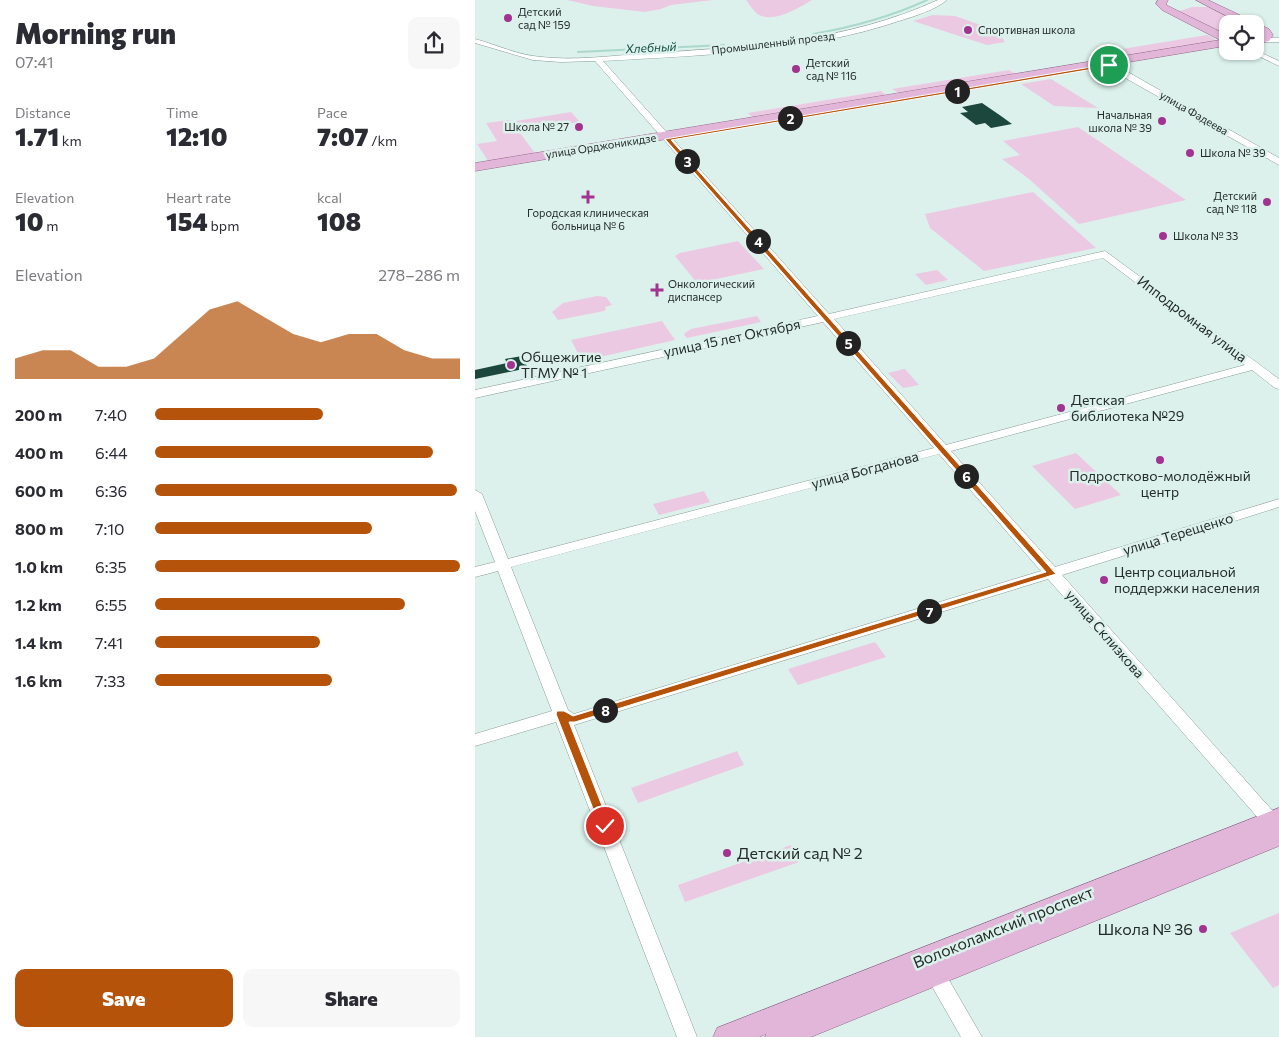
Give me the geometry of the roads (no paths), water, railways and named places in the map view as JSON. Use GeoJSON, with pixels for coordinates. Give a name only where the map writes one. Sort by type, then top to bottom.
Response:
{"type":"FeatureCollection","features":[{"type":"Feature","properties":{"kind":"main road"},"geometry":{"type":"LineString","coordinates":[[1163,0],[1162,6],[1219,37]]}},
{"type":"Feature","properties":{"kind":"main road"},"geometry":{"type":"LineString","coordinates":[[1174,13],[1175,9],[1193,4],[1215,7],[1231,15]]}},
{"type":"Feature","properties":{"kind":"main road","name":"улица Орджоникидзе"},"geometry":{"type":"LineString","coordinates":[[1015,79],[1109,65],[1219,42]]}},
{"type":"Feature","properties":{"kind":"main road","name":"улица Орджоникидзе"},"geometry":{"type":"LineString","coordinates":[[475,169],[1219,44]]}},
{"type":"Feature","properties":{"kind":"main road","name":"Волоколамский проспект"},"geometry":{"type":"LineString","coordinates":[[779,1037],[935,974],[1277,826]]}},
{"type":"Feature","properties":{"kind":"main road","name":"Волоколамский проспект"},"geometry":{"type":"LineString","coordinates":[[727,1037],[1277,826]]}},
{"type":"Feature","properties":{"kind":"street","name":"Промышленный проезд"},"geometry":{"type":"LineString","coordinates":[[596,58],[711,50],[822,39],[900,21],[944,0]]}},
{"type":"Feature","properties":{"kind":"street"},"geometry":{"type":"LineString","coordinates":[[1264,35],[1279,39]]}},
{"type":"Feature","properties":{"kind":"street"},"geometry":{"type":"LineString","coordinates":[[475,40],[535,58],[596,58]]}},
{"type":"Feature","properties":{"kind":"street"},"geometry":{"type":"LineString","coordinates":[[1264,57],[1279,64]]}},
{"type":"Feature","properties":{"kind":"street","name":"улица Склизкова"},"geometry":{"type":"LineString","coordinates":[[596,58],[1277,826]]}},
{"type":"Feature","properties":{"kind":"street","name":"улица Фадеева"},"geometry":{"type":"LineString","coordinates":[[1109,65],[1279,162]]}},
{"type":"Feature","properties":{"kind":"street","name":"улица 15 лет Октября"},"geometry":{"type":"LineString","coordinates":[[475,394],[826,318],[1105,254]]}},
{"type":"Feature","properties":{"kind":"street","name":"Ипподромная улица"},"geometry":{"type":"LineString","coordinates":[[1105,254],[1279,385]]}},
{"type":"Feature","properties":{"kind":"street","name":"улица Богданова"},"geometry":{"type":"LineString","coordinates":[[475,572],[943,450],[1254,366]]}},
{"type":"Feature","properties":{"kind":"street"},"geometry":{"type":"LineString","coordinates":[[475,494],[687,1037]]}},
{"type":"Feature","properties":{"kind":"street","name":"улица Терещенко"},"geometry":{"type":"LineString","coordinates":[[475,740],[561,714],[572,720],[1279,503]]}},
{"type":"Feature","properties":{"kind":"street"},"geometry":{"type":"LineString","coordinates":[[935,974],[972,1037]]}},
{"type":"Feature","properties":{"kind":"waterway","name":"Хлебный"},"geometry":{"type":"LineString","coordinates":[[813,34],[871,21],[927,0]]}},
{"type":"Feature","properties":{"kind":"waterway","name":"Хлебный"},"geometry":{"type":"LineString","coordinates":[[578,52],[724,45]]}},
{"type":"Feature","properties":{"kind":"place","name":"Детский сад № 159"},"geometry":{"type":"Point","coordinates":[508,18]}},
{"type":"Feature","properties":{"kind":"place","name":"Спортивная школа"},"geometry":{"type":"Point","coordinates":[968,30]}},
{"type":"Feature","properties":{"kind":"place","name":"Детский сад № 116"},"geometry":{"type":"Point","coordinates":[796,69]}},
{"type":"Feature","properties":{"kind":"place","name":"Начальная школа № 39"},"geometry":{"type":"Point","coordinates":[1162,121]}},
{"type":"Feature","properties":{"kind":"place","name":"Школа № 27"},"geometry":{"type":"Point","coordinates":[579,127]}},
{"type":"Feature","properties":{"kind":"place","name":"Школа № 39"},"geometry":{"type":"Point","coordinates":[1190,153]}},
{"type":"Feature","properties":{"kind":"place","name":"Городская клиническая больница № 6"},"geometry":{"type":"Point","coordinates":[588,197]}},
{"type":"Feature","properties":{"kind":"place","name":"Детский сад № 118"},"geometry":{"type":"Point","coordinates":[1267,202]}},
{"type":"Feature","properties":{"kind":"place","name":"Школа № 33"},"geometry":{"type":"Point","coordinates":[1163,236]}},
{"type":"Feature","properties":{"kind":"place","name":"Онкологический диспансер"},"geometry":{"type":"Point","coordinates":[657,290]}},
{"type":"Feature","properties":{"kind":"place","name":"Общежитие ТГМУ № 1"},"geometry":{"type":"Point","coordinates":[511,365]}},
{"type":"Feature","properties":{"kind":"place","name":"Детская библиотека №29"},"geometry":{"type":"Point","coordinates":[1061,408]}},
{"type":"Feature","properties":{"kind":"place","name":"Подростково-молодёжный центр"},"geometry":{"type":"Point","coordinates":[1160,460]}},
{"type":"Feature","properties":{"kind":"place","name":"Центр социальной поддержки населения"},"geometry":{"type":"Point","coordinates":[1104,580]}},
{"type":"Feature","properties":{"kind":"place","name":"Детский сад № 2"},"geometry":{"type":"Point","coordinates":[727,853]}},
{"type":"Feature","properties":{"kind":"place","name":"Школа № 36"},"geometry":{"type":"Point","coordinates":[1203,929]}}]}
